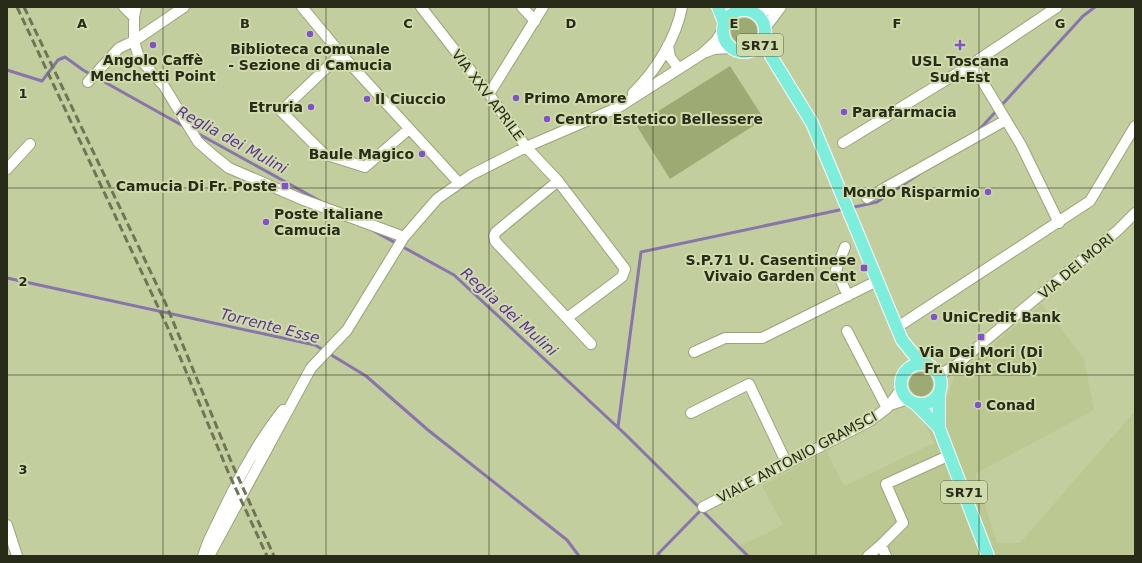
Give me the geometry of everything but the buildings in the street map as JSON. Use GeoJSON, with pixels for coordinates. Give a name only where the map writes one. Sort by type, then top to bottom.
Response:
{"type":"FeatureCollection","features":[{"type":"Feature","properties":{"kind":"main road","name":"SR71"},"geometry":{"type":"LineString","coordinates":[[718,7],[725,40],[731,48]]}},
{"type":"Feature","properties":{"kind":"main road","name":"SR71"},"geometry":{"type":"LineString","coordinates":[[723,26],[735,8],[753,11]]}},
{"type":"Feature","properties":{"kind":"main road","name":"VIALE ANTONIO GRAMSCI"},"geometry":{"type":"LineString","coordinates":[[753,11],[759,15],[765,31],[771,56],[812,123],[902,340],[915,356],[930,366],[939,375]]}},
{"type":"Feature","properties":{"kind":"main road","name":"SR71"},"geometry":{"type":"LineString","coordinates":[[750,51],[760,45],[765,31]]}},
{"type":"Feature","properties":{"kind":"main road","name":"VIALE ANTONIO GRAMSCI"},"geometry":{"type":"LineString","coordinates":[[731,48],[740,52],[750,51],[771,61],[781,72]]}},
{"type":"Feature","properties":{"kind":"main road","name":"VIALE ANTONIO GRAMSCI"},"geometry":{"type":"LineString","coordinates":[[902,340],[905,360],[902,383]]}},
{"type":"Feature","properties":{"kind":"main road","name":"VIALE ANTONIO GRAMSCI"},"geometry":{"type":"LineString","coordinates":[[902,383],[910,368],[916,365],[930,366]]}},
{"type":"Feature","properties":{"kind":"main road","name":"SR71"},"geometry":{"type":"LineString","coordinates":[[939,375],[941,387],[939,392],[939,428],[988,556]]}},
{"type":"Feature","properties":{"kind":"main road","name":"SR71"},"geometry":{"type":"LineString","coordinates":[[902,383],[912,401],[939,428]]}},
{"type":"Feature","properties":{"kind":"main road","name":"VIALE ANTONIO GRAMSCI"},"geometry":{"type":"LineString","coordinates":[[912,401],[926,403],[932,401],[939,392]]}},
{"type":"Feature","properties":{"kind":"street"},"geometry":{"type":"LineString","coordinates":[[124,7],[135,12],[134,41],[139,58],[164,86],[198,142],[229,168],[301,199],[404,237]]}},
{"type":"Feature","properties":{"kind":"street"},"geometry":{"type":"LineString","coordinates":[[88,82],[119,48],[134,41],[184,7]]}},
{"type":"Feature","properties":{"kind":"street"},"geometry":{"type":"LineString","coordinates":[[302,7],[341,54],[459,183]]}},
{"type":"Feature","properties":{"kind":"street","name":"VIA XXV APRILE"},"geometry":{"type":"LineString","coordinates":[[421,7],[489,94],[526,147],[558,181],[625,269],[622,277],[566,318]]}},
{"type":"Feature","properties":{"kind":"street"},"geometry":{"type":"LineString","coordinates":[[522,7],[535,21]]}},
{"type":"Feature","properties":{"kind":"street"},"geometry":{"type":"LineString","coordinates":[[489,94],[543,7]]}},
{"type":"Feature","properties":{"kind":"street"},"geometry":{"type":"LineString","coordinates":[[619,107],[642,85],[659,61],[668,45],[680,16],[682,7]]}},
{"type":"Feature","properties":{"kind":"street"},"geometry":{"type":"LineString","coordinates":[[753,11],[763,11],[781,7],[765,31]]}},
{"type":"Feature","properties":{"kind":"street"},"geometry":{"type":"LineString","coordinates":[[843,143],[972,64],[1057,7]]}},
{"type":"Feature","properties":{"kind":"street"},"geometry":{"type":"LineString","coordinates":[[209,556],[311,368],[347,330],[404,237],[437,199],[471,175],[526,147],[619,107],[702,54],[716,41],[723,26]]}},
{"type":"Feature","properties":{"kind":"street"},"geometry":{"type":"LineString","coordinates":[[668,45],[670,56],[679,69]]}},
{"type":"Feature","properties":{"kind":"street"},"geometry":{"type":"LineString","coordinates":[[702,54],[714,49],[731,48]]}},
{"type":"Feature","properties":{"kind":"street"},"geometry":{"type":"LineString","coordinates":[[341,54],[281,111],[324,154],[365,167],[409,129]]}},
{"type":"Feature","properties":{"kind":"street"},"geometry":{"type":"LineString","coordinates":[[972,64],[1021,145],[1059,222]]}},
{"type":"Feature","properties":{"kind":"street"},"geometry":{"type":"LineString","coordinates":[[867,198],[1006,120]]}},
{"type":"Feature","properties":{"kind":"street"},"geometry":{"type":"LineString","coordinates":[[896,328],[1090,201],[1135,126]]}},
{"type":"Feature","properties":{"kind":"street"},"geometry":{"type":"LineString","coordinates":[[7,169],[30,144]]}},
{"type":"Feature","properties":{"kind":"street"},"geometry":{"type":"LineString","coordinates":[[558,181],[496,232],[494,236],[495,241],[591,344]]}},
{"type":"Feature","properties":{"kind":"street","name":"VIA DEI MORI"},"geometry":{"type":"LineString","coordinates":[[939,375],[962,360],[1118,230],[1135,213]]}},
{"type":"Feature","properties":{"kind":"street"},"geometry":{"type":"LineString","coordinates":[[845,247],[836,270],[848,296]]}},
{"type":"Feature","properties":{"kind":"street"},"geometry":{"type":"LineString","coordinates":[[694,352],[724,338],[762,338],[877,281]]}},
{"type":"Feature","properties":{"kind":"street"},"geometry":{"type":"LineString","coordinates":[[847,331],[888,407]]}},
{"type":"Feature","properties":{"kind":"street","name":"VIALE ANTONIO GRAMSCI"},"geometry":{"type":"LineString","coordinates":[[703,506],[870,421],[888,407],[902,383]]}},
{"type":"Feature","properties":{"kind":"street"},"geometry":{"type":"LineString","coordinates":[[691,413],[749,384],[787,464]]}},
{"type":"Feature","properties":{"kind":"street"},"geometry":{"type":"LineString","coordinates":[[203,556],[215,528],[248,463],[271,426],[299,390]]}},
{"type":"Feature","properties":{"kind":"street","name":"VIALE ANTONIO GRAMSCI"},"geometry":{"type":"LineString","coordinates":[[888,407],[912,401]]}},
{"type":"Feature","properties":{"kind":"street"},"geometry":{"type":"LineString","coordinates":[[868,556],[903,523],[886,484],[950,455]]}},
{"type":"Feature","properties":{"kind":"street"},"geometry":{"type":"LineString","coordinates":[[7,525],[17,556]]}},
{"type":"Feature","properties":{"kind":"street"},"geometry":{"type":"LineString","coordinates":[[881,544],[886,556]]}},
{"type":"Feature","properties":{"kind":"shaded area"},"geometry":{"type":"Polygon","coordinates":[[[744,18],[753,22],[757,31],[753,40],[744,44],[735,40],[731,31],[735,22],[744,18]]]}},
{"type":"Feature","properties":{"kind":"shaded area"},"geometry":{"type":"Polygon","coordinates":[[[730,66],[764,119],[670,179],[636,125],[730,66]]]}},
{"type":"Feature","properties":{"kind":"shaded area"},"geometry":{"type":"Polygon","coordinates":[[[1042,304],[1084,359],[1094,410],[975,474],[997,543],[1020,543],[1135,411],[1135,556],[745,556],[736,548],[783,525],[762,486],[826,451],[844,486],[934,443],[921,416],[946,402],[954,377],[1042,304]]]}},
{"type":"Feature","properties":{"kind":"shaded area"},"geometry":{"type":"Polygon","coordinates":[[[921,372],[926,373],[932,379],[932,389],[926,395],[921,396],[916,395],[910,389],[909,384],[910,379],[916,373],[921,372]]]}},
{"type":"Feature","properties":{"kind":"waterway"},"geometry":{"type":"LineString","coordinates":[[978,131],[1083,16],[1095,7]]}},
{"type":"Feature","properties":{"kind":"waterway","name":"Reglia dei Mulini"},"geometry":{"type":"LineString","coordinates":[[7,70],[42,81],[58,60],[65,57],[83,70],[185,127]]}},
{"type":"Feature","properties":{"kind":"waterway","name":"Reglia dei Mulini"},"geometry":{"type":"LineString","coordinates":[[197,133],[320,201]]}},
{"type":"Feature","properties":{"kind":"waterway"},"geometry":{"type":"LineString","coordinates":[[850,208],[877,202],[919,174]]}},
{"type":"Feature","properties":{"kind":"waterway"},"geometry":{"type":"LineString","coordinates":[[618,427],[641,252],[844,209]]}},
{"type":"Feature","properties":{"kind":"waterway","name":"Reglia dei Mulini"},"geometry":{"type":"LineString","coordinates":[[372,230],[454,275],[625,434],[748,556]]}},
{"type":"Feature","properties":{"kind":"waterway","name":"Torrente Esse"},"geometry":{"type":"LineString","coordinates":[[7,278],[315,345],[366,376],[428,430],[567,540],[579,556]]}},
{"type":"Feature","properties":{"kind":"waterway"},"geometry":{"type":"LineString","coordinates":[[660,556],[658,554],[701,510]]}},
{"type":"Feature","properties":{"kind":"railway"},"geometry":{"type":"LineString","coordinates":[[17,7],[167,326],[229,474],[267,556]]}},
{"type":"Feature","properties":{"kind":"railway"},"geometry":{"type":"LineString","coordinates":[[24,7],[165,302],[233,466],[274,556]]}},
{"type":"Feature","properties":{"kind":"place","name":"Biblioteca comunale - Sezione di Camucia"},"geometry":{"type":"Point","coordinates":[310,34]}},
{"type":"Feature","properties":{"kind":"place","name":"Angolo Caffè Menchetti Point"},"geometry":{"type":"Point","coordinates":[153,45]}},
{"type":"Feature","properties":{"kind":"place","name":"USL Toscana Sud-Est"},"geometry":{"type":"Point","coordinates":[960,45]}},
{"type":"Feature","properties":{"kind":"place","name":"Primo Amore"},"geometry":{"type":"Point","coordinates":[516,98]}},
{"type":"Feature","properties":{"kind":"place","name":"Il Ciuccio"},"geometry":{"type":"Point","coordinates":[367,99]}},
{"type":"Feature","properties":{"kind":"place","name":"Etruria"},"geometry":{"type":"Point","coordinates":[311,107]}},
{"type":"Feature","properties":{"kind":"place","name":"Parafarmacia"},"geometry":{"type":"Point","coordinates":[844,112]}},
{"type":"Feature","properties":{"kind":"place","name":"Centro Estetico Bellessere"},"geometry":{"type":"Point","coordinates":[547,119]}},
{"type":"Feature","properties":{"kind":"place","name":"Baule Magico"},"geometry":{"type":"Point","coordinates":[422,154]}},
{"type":"Feature","properties":{"kind":"place","name":"Camucia Di Fr. Poste"},"geometry":{"type":"Point","coordinates":[285,186]}},
{"type":"Feature","properties":{"kind":"place","name":"Mondo Risparmio"},"geometry":{"type":"Point","coordinates":[988,192]}},
{"type":"Feature","properties":{"kind":"place","name":"Poste Italiane Camucia"},"geometry":{"type":"Point","coordinates":[266,222]}},
{"type":"Feature","properties":{"kind":"place","name":"S.P.71 U. Casentinese Vivaio Garden Cent"},"geometry":{"type":"Point","coordinates":[864,268]}},
{"type":"Feature","properties":{"kind":"place","name":"UniCredit Bank"},"geometry":{"type":"Point","coordinates":[934,317]}},
{"type":"Feature","properties":{"kind":"place","name":"Via Dei Mori (Di Fr. Night Club)"},"geometry":{"type":"Point","coordinates":[981,337]}},
{"type":"Feature","properties":{"kind":"place","name":"Conad"},"geometry":{"type":"Point","coordinates":[978,405]}}]}
